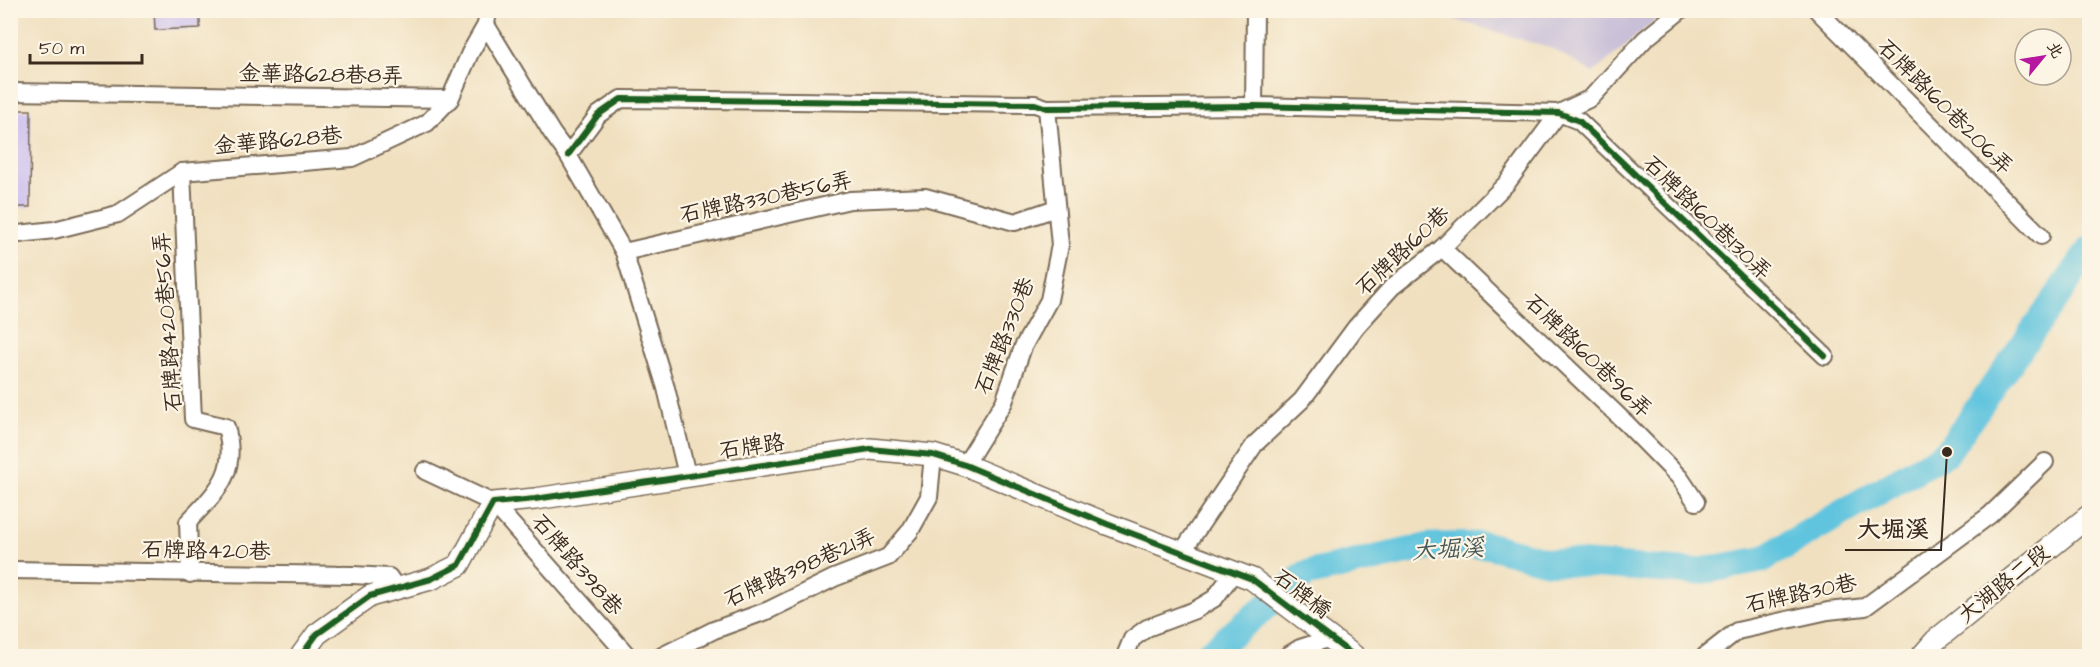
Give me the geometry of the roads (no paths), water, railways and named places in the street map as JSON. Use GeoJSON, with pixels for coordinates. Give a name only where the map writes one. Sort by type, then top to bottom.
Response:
{"type":"FeatureCollection","features":[{"type":"Feature","properties":{"kind":"street"},"geometry":{"type":"LineString","coordinates":[[1254,106],[1255,10]]}},
{"type":"Feature","properties":{"kind":"street","name":"石牌路160巷"},"geometry":{"type":"LineString","coordinates":[[1182,552],[1255,444],[1302,400],[1356,327],[1392,286],[1442,248],[1507,183],[1559,113],[1591,98],[1645,39],[1681,10]]}},
{"type":"Feature","properties":{"kind":"street","name":"石牌路160巷206弄"},"geometry":{"type":"LineString","coordinates":[[1817,10],[2041,236]]}},
{"type":"Feature","properties":{"kind":"street"},"geometry":{"type":"LineString","coordinates":[[487,18],[552,133],[568,155],[624,252],[666,388],[687,475]]}},
{"type":"Feature","properties":{"kind":"street","name":"金華路628巷"},"geometry":{"type":"LineString","coordinates":[[10,235],[54,230],[118,214],[182,172],[352,158],[428,123],[450,99],[487,18]]}},
{"type":"Feature","properties":{"kind":"street","name":"金華路628巷8弄"},"geometry":{"type":"LineString","coordinates":[[10,92],[450,99]]}},
{"type":"Feature","properties":{"kind":"street"},"geometry":{"type":"LineString","coordinates":[[568,155],[598,115],[621,99],[1035,104],[1047,108],[1254,106],[1559,113]]}},
{"type":"Feature","properties":{"kind":"street","name":"石牌路330巷"},"geometry":{"type":"LineString","coordinates":[[965,465],[1004,402],[1023,346],[1049,300],[1060,245],[1047,108]]}},
{"type":"Feature","properties":{"kind":"street","name":"石牌路160巷130弄"},"geometry":{"type":"LineString","coordinates":[[1559,113],[1579,121],[1825,356]]}},
{"type":"Feature","properties":{"kind":"street","name":"石牌路420巷56弄"},"geometry":{"type":"LineString","coordinates":[[182,172],[193,419],[226,427],[231,446],[223,485],[188,522],[190,574]]}},
{"type":"Feature","properties":{"kind":"street","name":"石牌路330巷56弄"},"geometry":{"type":"LineString","coordinates":[[624,252],[850,200],[925,196],[1015,222],[1056,208]]}},
{"type":"Feature","properties":{"kind":"street","name":"石牌路160巷96弄"},"geometry":{"type":"LineString","coordinates":[[1442,248],[1627,424],[1680,478],[1696,501]]}},
{"type":"Feature","properties":{"kind":"street","name":"石牌路"},"geometry":{"type":"LineString","coordinates":[[493,503],[535,499],[870,449],[933,455],[965,465],[1243,576]]}},
{"type":"Feature","properties":{"kind":"street","name":"石牌路398巷21弄"},"geometry":{"type":"LineString","coordinates":[[662,657],[714,630],[769,610],[834,578],[888,557],[910,531],[929,497],[933,455]]}},
{"type":"Feature","properties":{"kind":"street","name":"石牌路30巷"},"geometry":{"type":"LineString","coordinates":[[1705,657],[1737,631],[1828,611],[1864,607],[1990,515],[2045,462]]}},
{"type":"Feature","properties":{"kind":"street"},"geometry":{"type":"LineString","coordinates":[[301,657],[317,634],[370,596],[431,579],[459,565],[493,503],[425,471]]}},
{"type":"Feature","properties":{"kind":"street","name":"石牌路398巷"},"geometry":{"type":"LineString","coordinates":[[493,503],[628,657]]}},
{"type":"Feature","properties":{"kind":"street","name":"大湖路二段"},"geometry":{"type":"LineString","coordinates":[[1922,657],[1936,640],[2090,515]]}},
{"type":"Feature","properties":{"kind":"street","name":"石牌路420巷"},"geometry":{"type":"LineString","coordinates":[[10,570],[389,577],[396,587]]}},
{"type":"Feature","properties":{"kind":"street"},"geometry":{"type":"LineString","coordinates":[[1125,657],[1132,639],[1147,628],[1195,610],[1243,576]]}},
{"type":"Feature","properties":{"kind":"street","name":"石牌橋"},"geometry":{"type":"LineString","coordinates":[[1243,576],[1331,638]]}},
{"type":"Feature","properties":{"kind":"street"},"geometry":{"type":"LineString","coordinates":[[1287,657],[1300,648],[1331,638],[1354,657]]}},
{"type":"Feature","properties":{"kind":"waterway","name":"大堀溪"},"geometry":{"type":"LineString","coordinates":[[1205,656],[1306,574],[1431,546],[1487,545],[1546,561],[1695,572],[1761,560],[1947,452],[2090,250]]}},
{"type":"Feature","properties":{"kind":"place","name":"大堀溪"},"geometry":{"type":"Point","coordinates":[1947,452]}}]}
